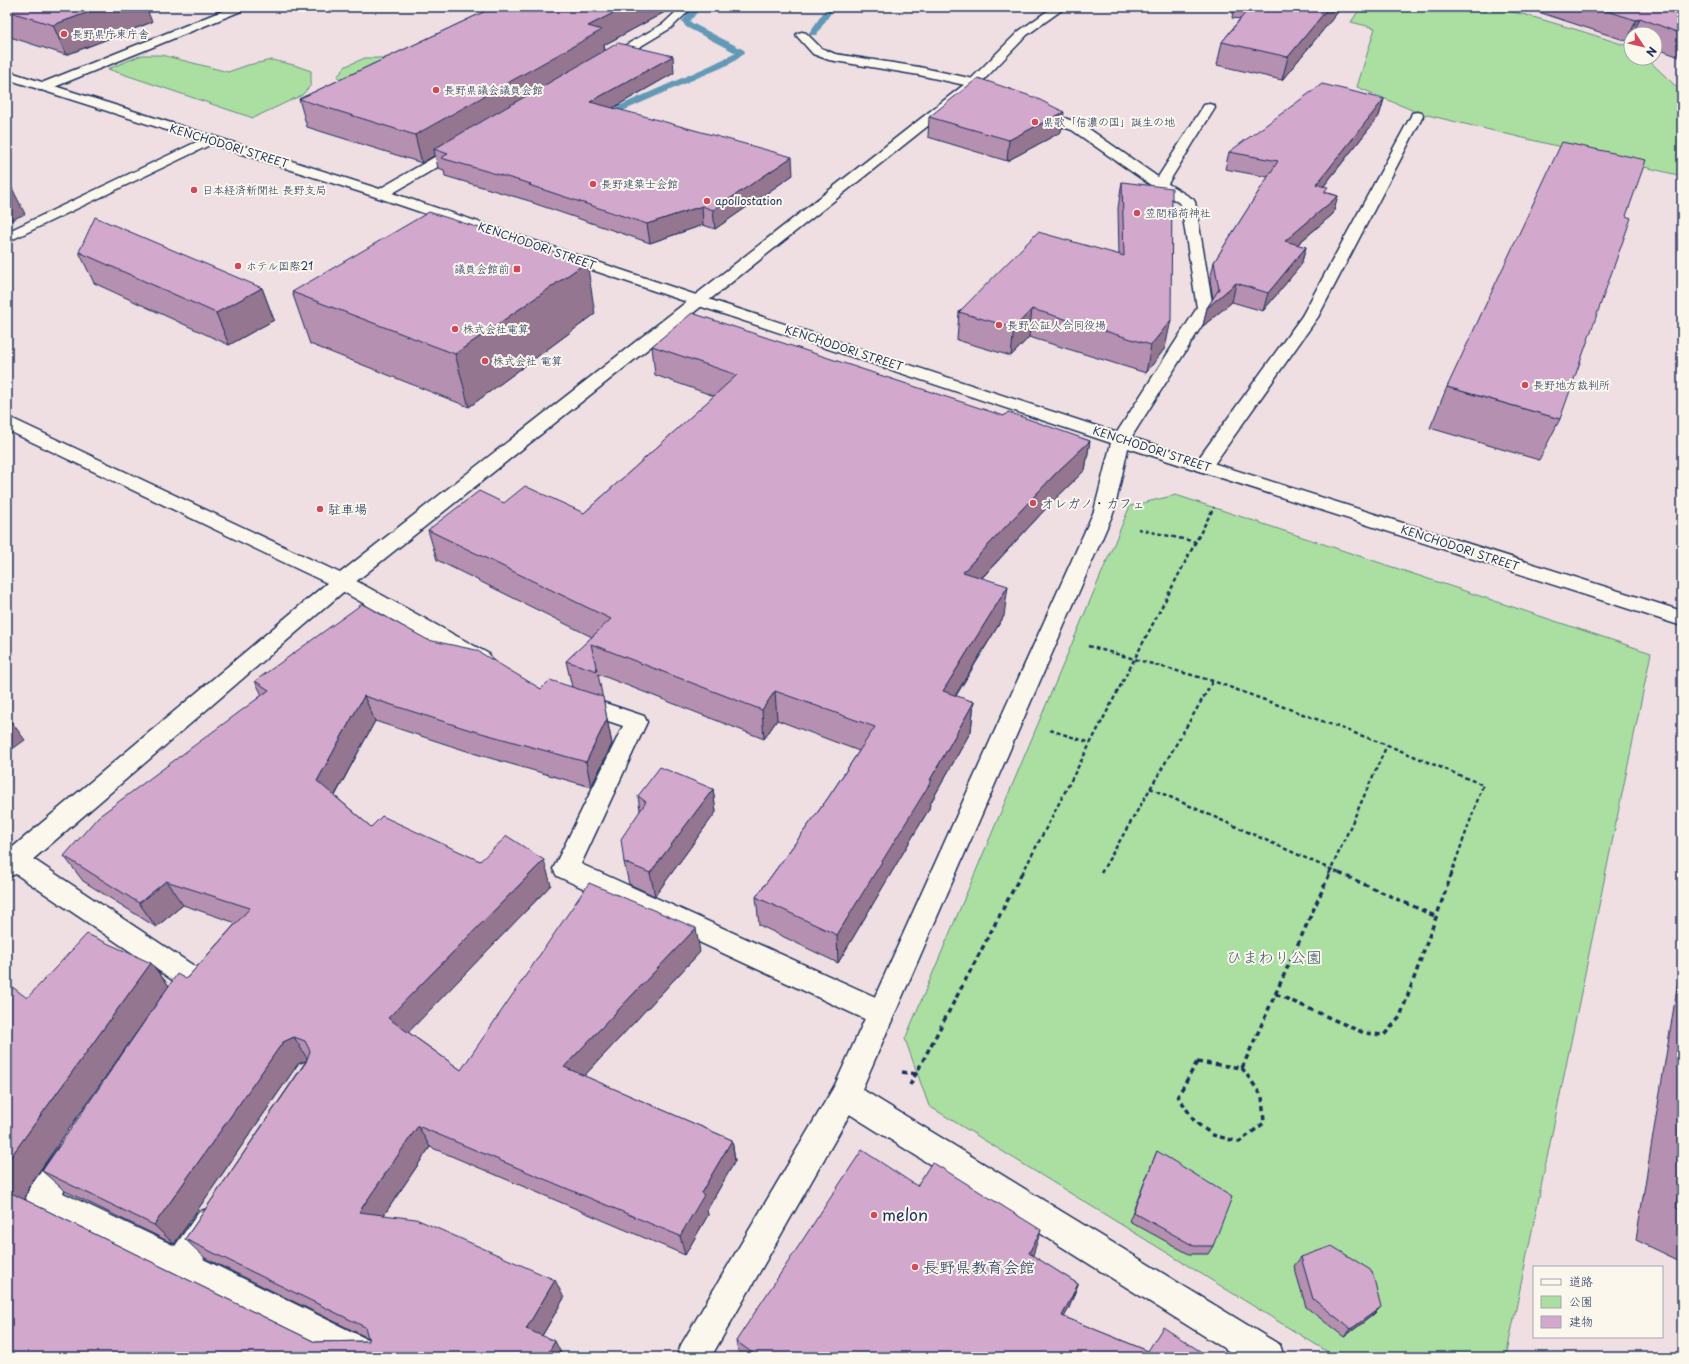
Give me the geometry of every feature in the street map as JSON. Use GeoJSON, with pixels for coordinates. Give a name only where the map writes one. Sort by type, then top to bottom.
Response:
{"type":"FeatureCollection","features":[{"type":"Feature","properties":{"kind":"street"},"geometry":{"type":"LineString","coordinates":[[43,86],[242,7]]}},
{"type":"Feature","properties":{"kind":"street"},"geometry":{"type":"LineString","coordinates":[[160,1024],[191,978],[11,863],[342,582],[699,301],[974,88],[1023,33],[1060,7]]}},
{"type":"Feature","properties":{"kind":"street"},"geometry":{"type":"LineString","coordinates":[[599,66],[667,26],[684,8]]}},
{"type":"Feature","properties":{"kind":"street"},"geometry":{"type":"LineString","coordinates":[[802,35],[817,51],[833,57],[919,71],[974,88]]}},
{"type":"Feature","properties":{"kind":"street","name":"KENCHODORI STREET"},"geometry":{"type":"LineString","coordinates":[[7,75],[381,194],[699,301],[1121,440],[1682,619]]}},
{"type":"Feature","properties":{"kind":"street"},"geometry":{"type":"LineString","coordinates":[[693,1357],[845,1095],[1104,511],[1121,440],[1205,308],[1188,202],[1160,185],[1077,127],[1018,106]]}},
{"type":"Feature","properties":{"kind":"street"},"geometry":{"type":"LineString","coordinates":[[1160,185],[1208,108]]}},
{"type":"Feature","properties":{"kind":"street"},"geometry":{"type":"LineString","coordinates":[[1203,466],[1310,317],[1417,116]]}},
{"type":"Feature","properties":{"kind":"street"},"geometry":{"type":"LineString","coordinates":[[7,238],[209,140]]}},
{"type":"Feature","properties":{"kind":"street"},"geometry":{"type":"LineString","coordinates":[[381,194],[470,142]]}},
{"type":"Feature","properties":{"kind":"street"},"geometry":{"type":"LineString","coordinates":[[7,423],[342,582],[500,670]]}},
{"type":"Feature","properties":{"kind":"street"},"geometry":{"type":"LineString","coordinates":[[557,695],[636,722],[566,869],[881,1013]]}},
{"type":"Feature","properties":{"kind":"street"},"geometry":{"type":"LineString","coordinates":[[845,1095],[1268,1357]]}},
{"type":"Feature","properties":{"kind":"street"},"geometry":{"type":"LineString","coordinates":[[85,1134],[41,1198],[182,1265],[367,1357]]}},
{"type":"Feature","properties":{"kind":"street"},"geometry":{"type":"LineString","coordinates":[[182,1265],[225,1199]]}},
{"type":"Feature","properties":{"kind":"path"},"geometry":{"type":"LineString","coordinates":[[887,1122],[917,1074],[1217,501]]}},
{"type":"Feature","properties":{"kind":"path"},"geometry":{"type":"LineString","coordinates":[[1100,519],[1196,542]]}},
{"type":"Feature","properties":{"kind":"path"},"geometry":{"type":"LineString","coordinates":[[1049,634],[1213,681],[1387,745],[1483,785],[1400,1017],[1384,1035],[1364,1033],[1276,994]]}},
{"type":"Feature","properties":{"kind":"path"},"geometry":{"type":"LineString","coordinates":[[1101,873],[1213,681]]}},
{"type":"Feature","properties":{"kind":"path"},"geometry":{"type":"LineString","coordinates":[[1242,1068],[1387,745]]}},
{"type":"Feature","properties":{"kind":"path"},"geometry":{"type":"LineString","coordinates":[[1150,788],[1437,917]]}},
{"type":"Feature","properties":{"kind":"path"},"geometry":{"type":"LineString","coordinates":[[1197,1062],[1242,1068],[1262,1096],[1264,1123],[1239,1142],[1213,1135],[1195,1122],[1178,1096],[1197,1062]]}},
{"type":"Feature","properties":{"kind":"green space"},"geometry":{"type":"Polygon","coordinates":[[[1361,7],[1487,7],[1526,15],[1623,44],[1623,66],[1654,66],[1682,92],[1682,176],[1419,113],[1357,87],[1375,28],[1351,22],[1361,7]]]}},
{"type":"Feature","properties":{"kind":"green space"},"geometry":{"type":"Polygon","coordinates":[[[142,55],[162,55],[228,72],[248,65],[272,60],[311,71],[311,85],[302,95],[253,118],[108,69],[142,55]]]}},
{"type":"Feature","properties":{"kind":"green space"},"geometry":{"type":"Polygon","coordinates":[[[365,58],[386,58],[345,81],[337,77],[346,66],[365,58]]]}},
{"type":"Feature","properties":{"kind":"green space","name":"ひまわり公園"},"geometry":{"type":"Polygon","coordinates":[[[1176,495],[1651,653],[1506,1357],[1336,1357],[929,1106],[905,1039],[1130,506],[1176,495]]]}},
{"type":"Feature","properties":{"kind":"building"},"geometry":{"type":"Polygon","coordinates":[[[7,7],[103,7],[53,25],[7,11],[7,7]]]}},
{"type":"Feature","properties":{"kind":"building"},"geometry":{"type":"Polygon","coordinates":[[[494,7],[625,7],[588,26],[602,30],[415,135],[299,99],[494,7]]]}},
{"type":"Feature","properties":{"kind":"building"},"geometry":{"type":"Polygon","coordinates":[[[1250,7],[1329,7],[1288,57],[1222,42],[1250,7]]]}},
{"type":"Feature","properties":{"kind":"building"},"geometry":{"type":"Polygon","coordinates":[[[1594,7],[1682,7],[1682,34],[1640,18],[1636,20],[1594,7]]]}},
{"type":"Feature","properties":{"kind":"building"},"geometry":{"type":"Polygon","coordinates":[[[618,43],[673,56],[590,102],[792,157],[713,210],[702,206],[647,224],[529,185],[531,184],[441,158],[448,154],[434,149],[618,43]]]}},
{"type":"Feature","properties":{"kind":"building"},"geometry":{"type":"Polygon","coordinates":[[[978,78],[1036,98],[1064,112],[1009,140],[929,117],[978,78]]]}},
{"type":"Feature","properties":{"kind":"building"},"geometry":{"type":"Polygon","coordinates":[[[1322,84],[1384,99],[1316,185],[1328,187],[1324,192],[1338,196],[1285,241],[1306,247],[1268,293],[1236,283],[1207,308],[1219,289],[1214,262],[1278,161],[1229,152],[1322,84]]]}},
{"type":"Feature","properties":{"kind":"building"},"geometry":{"type":"Polygon","coordinates":[[[1562,142],[1646,160],[1626,216],[1631,218],[1560,419],[1447,387],[1562,142]]]}},
{"type":"Feature","properties":{"kind":"building"},"geometry":{"type":"Polygon","coordinates":[[[1122,182],[1172,188],[1171,320],[1151,345],[1032,309],[1014,328],[959,312],[1038,232],[1124,256],[1122,182]]]}},
{"type":"Feature","properties":{"kind":"building"},"geometry":{"type":"Polygon","coordinates":[[[429,212],[587,262],[455,354],[292,292],[429,212]]]}},
{"type":"Feature","properties":{"kind":"building"},"geometry":{"type":"Polygon","coordinates":[[[95,217],[262,288],[216,313],[79,252],[95,217]]]}},
{"type":"Feature","properties":{"kind":"building"},"geometry":{"type":"Polygon","coordinates":[[[692,313],[1004,416],[1008,412],[1090,441],[1057,472],[963,572],[1008,586],[943,691],[974,702],[930,780],[932,780],[837,935],[756,897],[828,798],[875,727],[775,691],[762,710],[591,644],[597,671],[566,661],[611,619],[428,530],[479,491],[504,503],[525,486],[584,513],[737,375],[652,346],[692,313]]]}},
{"type":"Feature","properties":{"kind":"building"},"geometry":{"type":"Polygon","coordinates":[[[362,604],[428,640],[476,650],[541,689],[550,680],[603,697],[607,719],[586,762],[467,729],[364,696],[317,781],[371,827],[382,816],[480,861],[507,836],[544,860],[388,1018],[461,1070],[589,883],[696,928],[564,1067],[732,1140],[701,1193],[704,1195],[680,1236],[418,1126],[359,1212],[416,1219],[555,1280],[526,1329],[555,1341],[546,1357],[7,1357],[7,1191],[315,1342],[369,1341],[365,1327],[185,1239],[306,1062],[310,1051],[305,1041],[294,1037],[283,1042],[154,1225],[42,1171],[177,974],[186,979],[250,908],[166,881],[139,903],[64,856],[98,817],[269,690],[255,681],[362,604]]]}},
{"type":"Feature","properties":{"kind":"building"},"geometry":{"type":"Polygon","coordinates":[[[660,767],[713,789],[650,873],[624,862],[621,839],[646,802],[638,796],[660,767]]]}},
{"type":"Feature","properties":{"kind":"building"},"geometry":{"type":"Polygon","coordinates":[[[87,934],[151,963],[7,1162],[7,983],[27,998],[87,934]]]}},
{"type":"Feature","properties":{"kind":"building","name":"長野県教育会館"},"geometry":{"type":"Polygon","coordinates":[[[862,1150],[917,1186],[932,1162],[1041,1230],[1029,1253],[1078,1284],[1062,1316],[1148,1351],[1163,1327],[1209,1357],[758,1357],[736,1341],[862,1150]]]}},
{"type":"Feature","properties":{"kind":"building"},"geometry":{"type":"Polygon","coordinates":[[[1157,1151],[1232,1197],[1213,1246],[1194,1246],[1133,1212],[1157,1151]]]}},
{"type":"Feature","properties":{"kind":"building"},"geometry":{"type":"Polygon","coordinates":[[[1682,1168],[1682,1210],[1676,1208],[1682,1168]]]}},
{"type":"Feature","properties":{"kind":"building"},"geometry":{"type":"Polygon","coordinates":[[[1332,1246],[1372,1271],[1381,1307],[1351,1329],[1313,1299],[1301,1257],[1332,1246]]]}},
{"type":"Feature","properties":{"kind":"waterway"},"geometry":{"type":"LineString","coordinates":[[599,118],[712,68],[737,56],[741,52],[689,25],[686,21],[698,7]]}},
{"type":"Feature","properties":{"kind":"waterway"},"geometry":{"type":"LineString","coordinates":[[813,33],[831,7]]}},
{"type":"Feature","properties":{"kind":"place","name":"長野県庁東庁舎"},"geometry":{"type":"Point","coordinates":[64,34]}},
{"type":"Feature","properties":{"kind":"place","name":"長野県議会議員会館"},"geometry":{"type":"Point","coordinates":[436,90]}},
{"type":"Feature","properties":{"kind":"place","name":"県歌「信濃の国」誕生の地"},"geometry":{"type":"Point","coordinates":[1035,122]}},
{"type":"Feature","properties":{"kind":"place","name":"長野建築士会館"},"geometry":{"type":"Point","coordinates":[593,184]}},
{"type":"Feature","properties":{"kind":"place","name":"日本経済新聞社 長野支局"},"geometry":{"type":"Point","coordinates":[194,190]}},
{"type":"Feature","properties":{"kind":"place","name":"apollostation"},"geometry":{"type":"Point","coordinates":[707,201]}},
{"type":"Feature","properties":{"kind":"place","name":"笠間稲荷神社"},"geometry":{"type":"Point","coordinates":[1137,213]}},
{"type":"Feature","properties":{"kind":"place","name":"ホテル国際21"},"geometry":{"type":"Point","coordinates":[238,266]}},
{"type":"Feature","properties":{"kind":"place","name":"議員会館前"},"geometry":{"type":"Point","coordinates":[517,269]}},
{"type":"Feature","properties":{"kind":"place","name":"長野公証人合同役場"},"geometry":{"type":"Point","coordinates":[999,325]}},
{"type":"Feature","properties":{"kind":"place","name":"株式会社電算"},"geometry":{"type":"Point","coordinates":[455,329]}},
{"type":"Feature","properties":{"kind":"place","name":"株式会社 電算"},"geometry":{"type":"Point","coordinates":[485,361]}},
{"type":"Feature","properties":{"kind":"place","name":"長野地方裁判所"},"geometry":{"type":"Point","coordinates":[1525,385]}},
{"type":"Feature","properties":{"kind":"place","name":"オレガノ・カフェ"},"geometry":{"type":"Point","coordinates":[1033,503]}},
{"type":"Feature","properties":{"kind":"place","name":"駐車場"},"geometry":{"type":"Point","coordinates":[320,509]}},
{"type":"Feature","properties":{"kind":"place","name":"melon"},"geometry":{"type":"Point","coordinates":[874,1215]}},
{"type":"Feature","properties":{"kind":"place","name":"長野県教育会館"},"geometry":{"type":"Point","coordinates":[915,1267]}}]}
